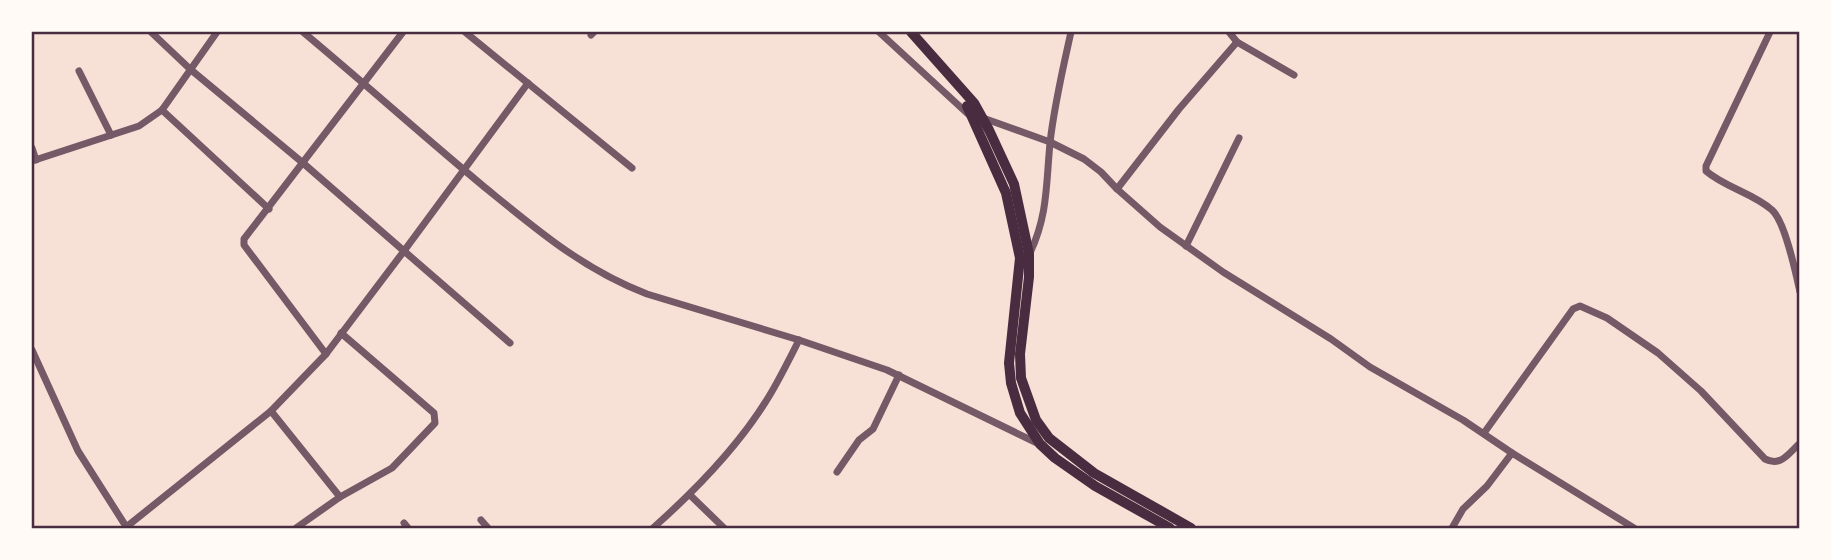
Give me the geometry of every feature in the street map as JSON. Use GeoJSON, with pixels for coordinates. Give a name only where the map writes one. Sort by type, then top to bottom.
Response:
{"type":"FeatureCollection","features":[{"type":"Feature","properties":{"kind":"main road"},"geometry":{"type":"LineString","coordinates":[[901,32],[978,117]]}},
{"type":"Feature","properties":{"kind":"main road"},"geometry":{"type":"LineString","coordinates":[[911,32],[953,76],[978,117],[1006,193],[1029,277],[1020,354],[1021,378],[1036,420],[1049,438],[1086,466],[1191,528]]}},
{"type":"Feature","properties":{"kind":"main road"},"geometry":{"type":"LineString","coordinates":[[1025,256],[1011,343],[1011,383],[1020,413],[1040,444],[1055,458],[1095,486],[1168,528]]}},
{"type":"Feature","properties":{"kind":"street"},"geometry":{"type":"LineString","coordinates":[[151,32],[190,69],[303,163],[509,343]]}},
{"type":"Feature","properties":{"kind":"street"},"geometry":{"type":"LineString","coordinates":[[32,148],[34,161],[139,126],[162,110],[217,32]]}},
{"type":"Feature","properties":{"kind":"street"},"geometry":{"type":"LineString","coordinates":[[303,32],[552,243],[604,275],[647,294],[799,340],[899,374],[1040,444]]}},
{"type":"Feature","properties":{"kind":"street"},"geometry":{"type":"LineString","coordinates":[[326,354],[245,248],[244,239],[403,32]]}},
{"type":"Feature","properties":{"kind":"street"},"geometry":{"type":"LineString","coordinates":[[465,32],[632,168]]}},
{"type":"Feature","properties":{"kind":"street"},"geometry":{"type":"LineString","coordinates":[[879,32],[978,117],[1050,142],[1093,166],[1146,216],[1223,272],[1331,339],[1370,367],[1484,433],[1634,528]]}},
{"type":"Feature","properties":{"kind":"street"},"geometry":{"type":"LineString","coordinates":[[1025,256],[1040,232],[1045,212],[1050,142],[1071,32]]}},
{"type":"Feature","properties":{"kind":"street"},"geometry":{"type":"LineString","coordinates":[[1228,32],[1237,42],[1294,75]]}},
{"type":"Feature","properties":{"kind":"street"},"geometry":{"type":"LineString","coordinates":[[1770,32],[1706,171],[1727,186],[1766,205],[1776,214],[1800,292]]}},
{"type":"Feature","properties":{"kind":"street"},"geometry":{"type":"LineString","coordinates":[[1117,190],[1179,109],[1237,42]]}},
{"type":"Feature","properties":{"kind":"street"},"geometry":{"type":"LineString","coordinates":[[79,71],[111,135]]}},
{"type":"Feature","properties":{"kind":"street"},"geometry":{"type":"LineString","coordinates":[[32,350],[78,451],[126,528],[271,411],[310,372],[465,171],[528,83]]}},
{"type":"Feature","properties":{"kind":"street"},"geometry":{"type":"LineString","coordinates":[[162,110],[268,209]]}},
{"type":"Feature","properties":{"kind":"street"},"geometry":{"type":"LineString","coordinates":[[1186,246],[1238,138]]}},
{"type":"Feature","properties":{"kind":"street"},"geometry":{"type":"LineString","coordinates":[[1484,433],[1573,309],[1580,306],[1606,318],[1658,353],[1701,391],[1765,459],[1780,462],[1800,443]]}},
{"type":"Feature","properties":{"kind":"street"},"geometry":{"type":"LineString","coordinates":[[298,528],[340,497],[392,468],[436,419],[434,413],[341,332]]}},
{"type":"Feature","properties":{"kind":"street"},"geometry":{"type":"LineString","coordinates":[[653,528],[690,495],[749,426],[771,394],[799,340]]}},
{"type":"Feature","properties":{"kind":"street"},"geometry":{"type":"LineString","coordinates":[[837,472],[859,440],[873,429],[899,374]]}},
{"type":"Feature","properties":{"kind":"street"},"geometry":{"type":"LineString","coordinates":[[271,411],[340,497]]}},
{"type":"Feature","properties":{"kind":"street"},"geometry":{"type":"LineString","coordinates":[[1452,528],[1463,509],[1487,486],[1512,453]]}},
{"type":"Feature","properties":{"kind":"street"},"geometry":{"type":"LineString","coordinates":[[690,495],[724,528]]}},
{"type":"Feature","properties":{"kind":"street"},"geometry":{"type":"LineString","coordinates":[[481,520],[488,528]]}}]}
